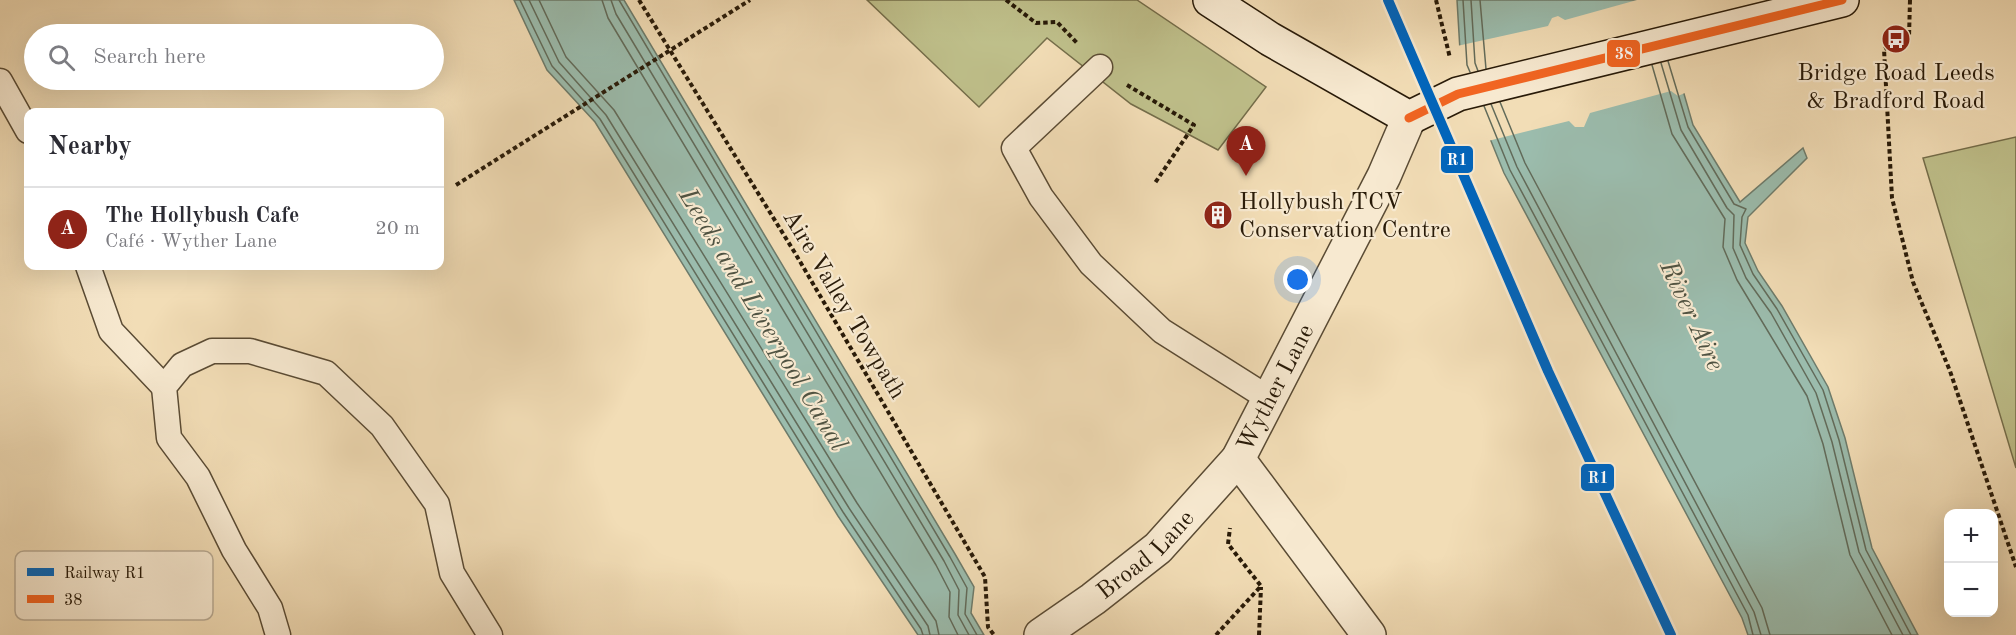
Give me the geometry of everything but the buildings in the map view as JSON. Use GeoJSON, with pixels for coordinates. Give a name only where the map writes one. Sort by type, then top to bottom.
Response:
{"type":"FeatureCollection","features":[{"type":"Feature","properties":{"kind":"street"},"geometry":{"type":"LineString","coordinates":[[1210,0],[1270,39],[1408,118],[1458,94],[1842,0]]}},
{"type":"Feature","properties":{"kind":"street","name":"Wyther Lane"},"geometry":{"type":"LineString","coordinates":[[1369,635],[1238,459],[1384,176],[1408,118]]}},
{"type":"Feature","properties":{"kind":"street","name":"Broad Lane"},"geometry":{"type":"LineString","coordinates":[[1041,635],[1093,599],[1158,548],[1238,459]]}},
{"type":"Feature","properties":{"kind":"lane"},"geometry":{"type":"LineString","coordinates":[[1100,67],[1014,148],[1041,196],[1091,264],[1162,331],[1268,398]]}},
{"type":"Feature","properties":{"kind":"lane"},"geometry":{"type":"LineString","coordinates":[[0,81],[24,124]]}},
{"type":"Feature","properties":{"kind":"lane"},"geometry":{"type":"LineString","coordinates":[[89,270],[111,331],[164,387],[169,438],[198,477],[234,550],[270,608],[278,635]]}},
{"type":"Feature","properties":{"kind":"lane"},"geometry":{"type":"LineString","coordinates":[[164,387],[182,365],[212,351],[250,351],[326,373],[382,426],[410,462],[437,504],[452,573],[490,635]]}},
{"type":"Feature","properties":{"kind":"path","name":"Aire Valley Towpath"},"geometry":{"type":"LineString","coordinates":[[639,0],[795,253],[985,577],[988,627],[994,635]]}},
{"type":"Feature","properties":{"kind":"path"},"geometry":{"type":"LineString","coordinates":[[456,185],[750,0]]}},
{"type":"Feature","properties":{"kind":"path"},"geometry":{"type":"LineString","coordinates":[[1436,0],[1458,94]]}},
{"type":"Feature","properties":{"kind":"path"},"geometry":{"type":"LineString","coordinates":[[1910,0],[1909,37],[1884,49],[1892,198],[1913,282],[1950,371],[2016,567]]}},
{"type":"Feature","properties":{"kind":"path"},"geometry":{"type":"LineString","coordinates":[[1230,523],[1228,544],[1262,586],[1259,635]]}},
{"type":"Feature","properties":{"kind":"path"},"geometry":{"type":"LineString","coordinates":[[1216,635],[1262,586]]}},
{"type":"Feature","properties":{"kind":"green space"},"geometry":{"type":"Polygon","coordinates":[[[867,0],[1137,0],[1266,87],[1218,150],[1131,104],[1047,38],[979,107],[867,0]]]}},
{"type":"Feature","properties":{"kind":"green space"},"geometry":{"type":"Polygon","coordinates":[[[2016,137],[2016,468],[1923,158],[2016,137]]]}},
{"type":"Feature","properties":{"kind":"water","name":"Leeds and Liverpool Canal"},"geometry":{"type":"Polygon","coordinates":[[[514,0],[624,0],[974,587],[971,613],[984,635],[918,635],[838,516],[595,122],[547,70],[514,0]]]}},
{"type":"Feature","properties":{"kind":"water","name":"River Aire"},"geometry":{"type":"Polygon","coordinates":[[[1457,0],[1653,0],[1658,4],[1693,125],[1740,202],[1803,148],[1807,158],[1748,217],[1745,243],[1758,271],[1782,306],[1828,387],[1845,438],[1872,548],[1918,635],[1748,635],[1742,618],[1504,173],[1461,67],[1457,0]]]}},
{"type":"Feature","properties":{"kind":"pier"},"geometry":{"type":"Polygon","coordinates":[[[1637,0],[1658,0],[1661,3],[1687,92],[1678,96],[1671,91],[1590,113],[1584,127],[1575,127],[1569,121],[1488,141],[1458,68],[1457,46],[1548,26],[1552,18],[1558,16],[1565,20],[1637,0]]]}},
{"type":"Feature","properties":{"kind":"rail line","name":"R1"},"geometry":{"type":"LineString","coordinates":[[1388,0],[1548,371],[1671,635]]}},
{"type":"Feature","properties":{"kind":"transit line","name":"38"},"geometry":{"type":"LineString","coordinates":[[1409,118],[1458,94],[1842,0]]}},
{"type":"Feature","properties":{"kind":"place","name":"Bridge Road Leeds & Bradford Road"},"geometry":{"type":"Point","coordinates":[1896,39]}},
{"type":"Feature","properties":{"kind":"place","name":"The Hollybush Cafe"},"geometry":{"type":"Point","coordinates":[1246,176]}},
{"type":"Feature","properties":{"kind":"place","name":"Hollybush TCV Conservation Centre"},"geometry":{"type":"Point","coordinates":[1218,215]}}]}
